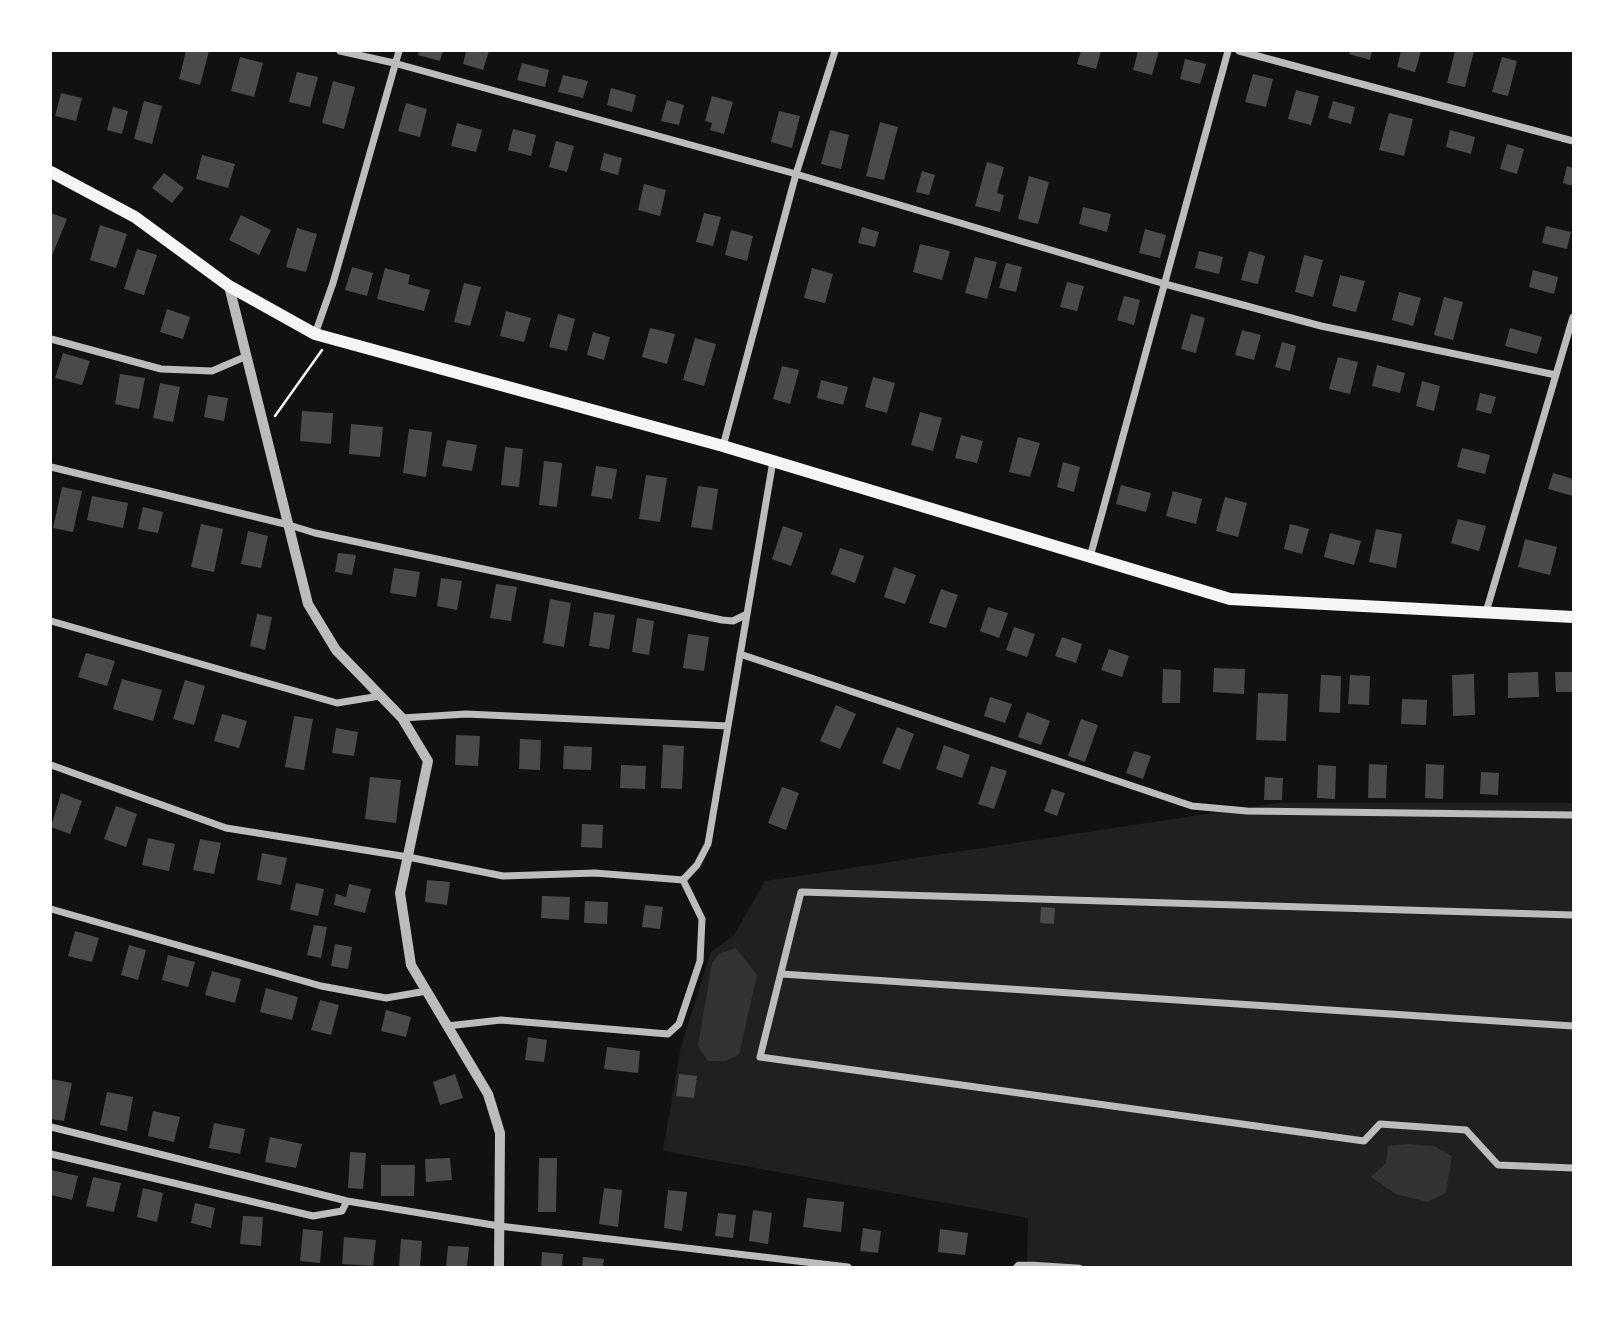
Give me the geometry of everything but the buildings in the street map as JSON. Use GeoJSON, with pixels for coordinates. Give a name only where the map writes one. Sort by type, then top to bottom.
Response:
{"type":"FeatureCollection","features":[{"type":"Feature","properties":{"kind":"main road"},"geometry":{"type":"LineString","coordinates":[[51,173],[135,218],[229,286],[315,334],[330,339],[723,446],[1230,599],[1573,617]]}},
{"type":"Feature","properties":{"kind":"street"},"geometry":{"type":"LineString","coordinates":[[340,51],[394,63],[796,174],[1165,285],[1321,326],[1556,375]]}},
{"type":"Feature","properties":{"kind":"street"},"geometry":{"type":"LineString","coordinates":[[315,334],[333,284],[399,51]]}},
{"type":"Feature","properties":{"kind":"street"},"geometry":{"type":"LineString","coordinates":[[723,446],[796,174],[835,51]]}},
{"type":"Feature","properties":{"kind":"street"},"geometry":{"type":"LineString","coordinates":[[1090,557],[1228,51]]}},
{"type":"Feature","properties":{"kind":"street"},"geometry":{"type":"LineString","coordinates":[[1239,51],[1573,141]]}},
{"type":"Feature","properties":{"kind":"street"},"geometry":{"type":"LineString","coordinates":[[229,286],[308,604],[336,650],[402,718],[428,761],[400,893],[411,965],[488,1094],[500,1133],[499,1267]]}},
{"type":"Feature","properties":{"kind":"street"},"geometry":{"type":"LineString","coordinates":[[1486,611],[1573,317]]}},
{"type":"Feature","properties":{"kind":"street"},"geometry":{"type":"LineString","coordinates":[[51,339],[161,369],[212,370],[247,356]]}},
{"type":"Feature","properties":{"kind":"street"},"geometry":{"type":"LineString","coordinates":[[1562,356],[1573,358]]}},
{"type":"Feature","properties":{"kind":"street"},"geometry":{"type":"LineString","coordinates":[[683,880],[697,865],[708,844],[773,461]]}},
{"type":"Feature","properties":{"kind":"street"},"geometry":{"type":"LineString","coordinates":[[51,467],[314,533],[722,621],[733,621],[747,614]]}},
{"type":"Feature","properties":{"kind":"street"},"geometry":{"type":"LineString","coordinates":[[51,621],[337,703],[380,696]]}},
{"type":"Feature","properties":{"kind":"street"},"geometry":{"type":"LineString","coordinates":[[740,654],[1192,806],[1247,811],[1573,815]]}},
{"type":"Feature","properties":{"kind":"street"},"geometry":{"type":"LineString","coordinates":[[402,718],[466,714],[728,726]]}},
{"type":"Feature","properties":{"kind":"street"},"geometry":{"type":"LineString","coordinates":[[51,765],[226,828],[408,857],[503,876],[595,873],[683,880]]}},
{"type":"Feature","properties":{"kind":"street"},"geometry":{"type":"LineString","coordinates":[[447,1026],[501,1020],[668,1034],[679,1024],[700,961],[702,919],[683,880]]}},
{"type":"Feature","properties":{"kind":"street"},"geometry":{"type":"LineString","coordinates":[[1573,915],[802,892],[760,1058],[1364,1141],[1380,1124],[1466,1130],[1498,1165],[1573,1168]]}},
{"type":"Feature","properties":{"kind":"street"},"geometry":{"type":"LineString","coordinates":[[51,909],[321,986],[386,998],[426,991]]}},
{"type":"Feature","properties":{"kind":"street"},"geometry":{"type":"LineString","coordinates":[[781,974],[1573,1026]]}},
{"type":"Feature","properties":{"kind":"street"},"geometry":{"type":"LineString","coordinates":[[51,1127],[347,1201],[499,1226],[848,1267]]}},
{"type":"Feature","properties":{"kind":"street"},"geometry":{"type":"LineString","coordinates":[[51,1154],[313,1216],[342,1212],[347,1201]]}},
{"type":"Feature","properties":{"kind":"lane"},"geometry":{"type":"LineString","coordinates":[[1015,1267],[1017,1264],[1033,1264],[1080,1267]]}},
{"type":"Feature","properties":{"kind":"path"},"geometry":{"type":"LineString","coordinates":[[265,430],[330,339]]}},
{"type":"Feature","properties":{"kind":"shaded area"},"geometry":{"type":"Polygon","coordinates":[[[1278,803],[1573,803],[1573,1267],[1027,1267],[1028,1218],[663,1151],[681,1046],[711,952],[734,935],[765,881],[1278,803]]]}},
{"type":"Feature","properties":{"kind":"shaded area"},"geometry":{"type":"Polygon","coordinates":[[[736,948],[757,975],[739,1055],[725,1061],[708,1061],[698,1046],[712,963],[719,954],[736,948]]]}},
{"type":"Feature","properties":{"kind":"shaded area"},"geometry":{"type":"Polygon","coordinates":[[[1388,1146],[1434,1146],[1452,1156],[1446,1193],[1427,1202],[1396,1194],[1371,1177],[1386,1163],[1388,1146]]]}}]}
